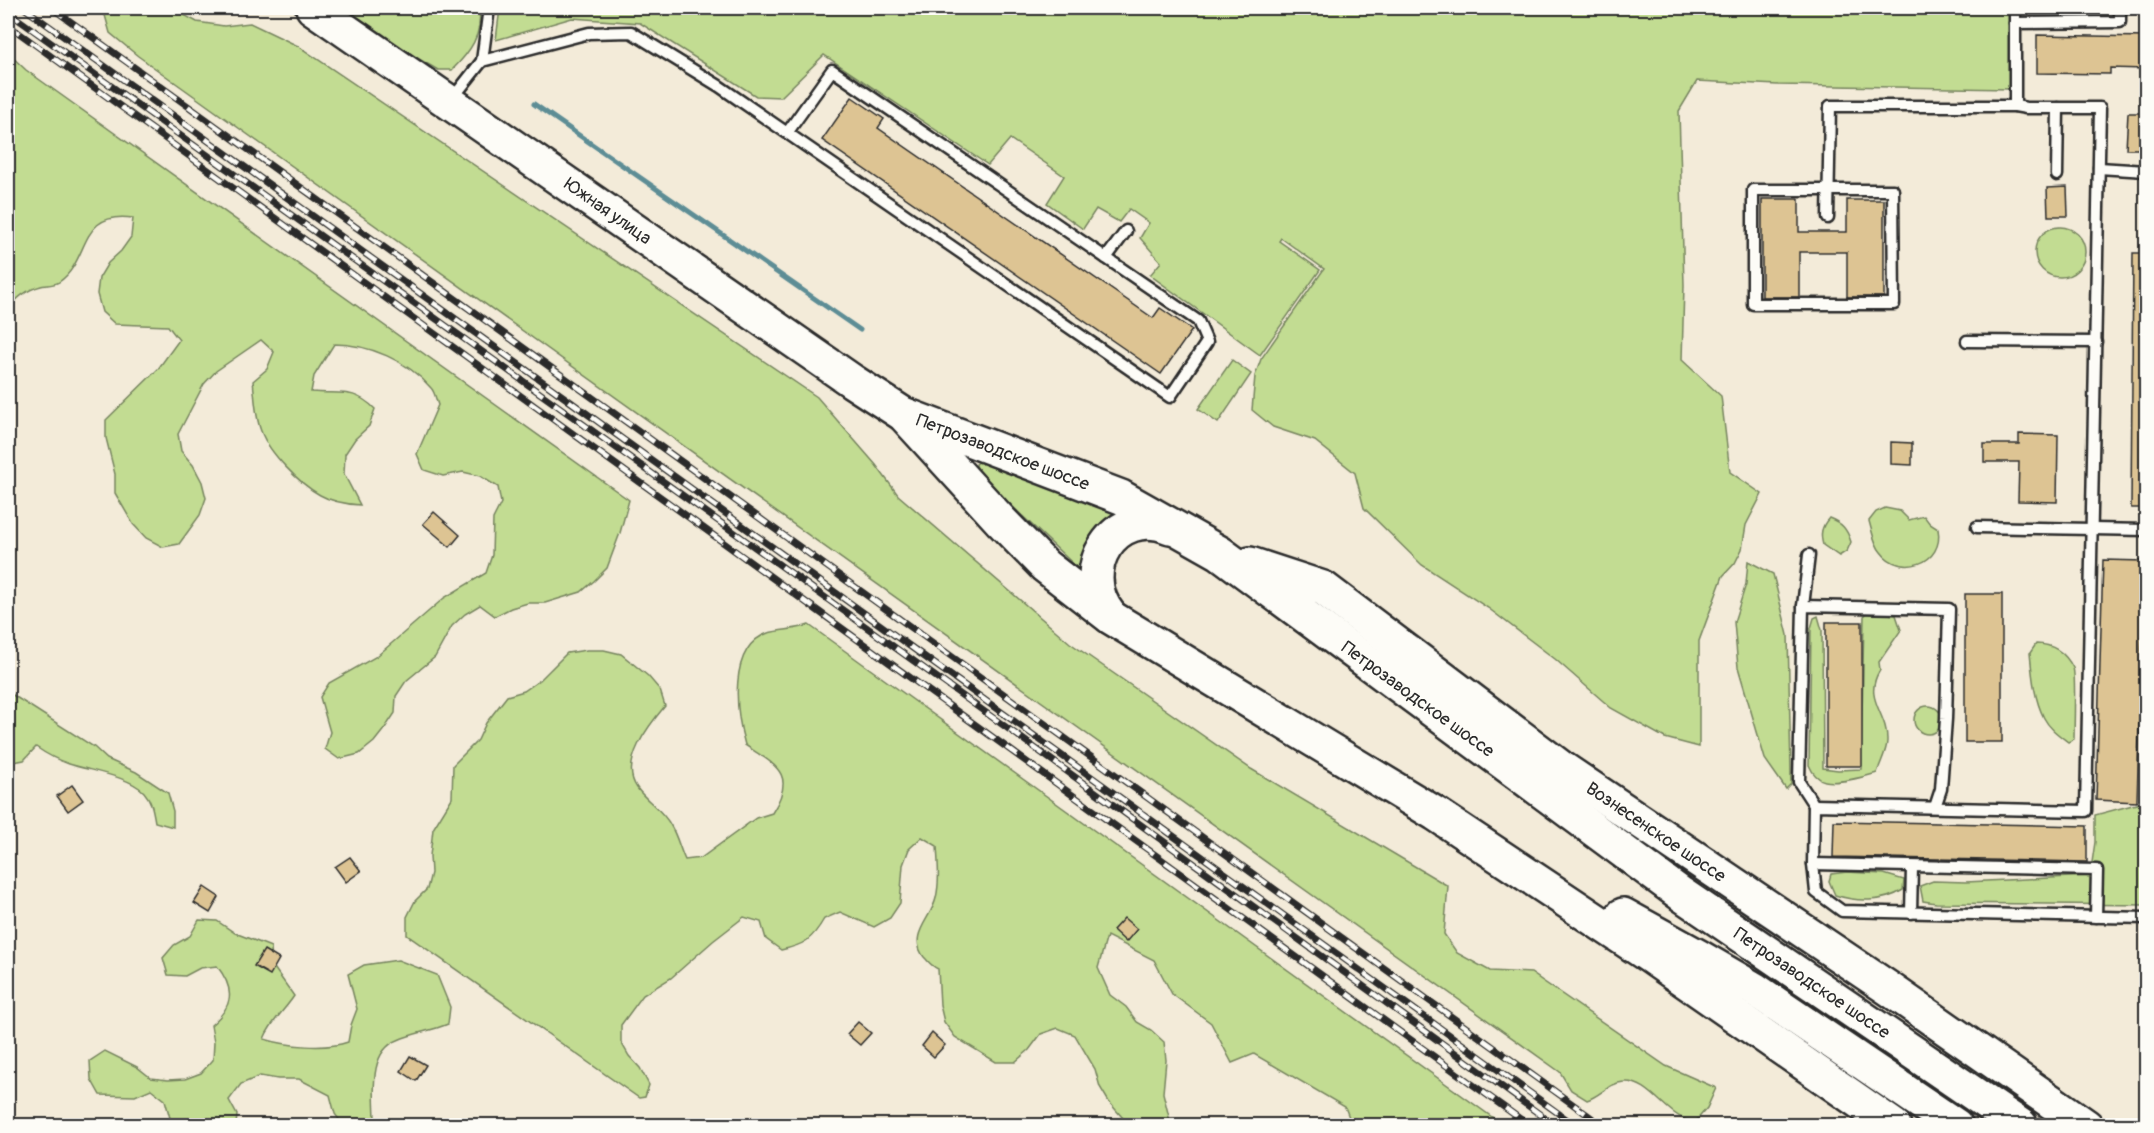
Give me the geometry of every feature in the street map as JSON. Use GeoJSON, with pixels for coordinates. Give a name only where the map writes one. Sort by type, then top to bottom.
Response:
{"type":"FeatureCollection","features":[{"type":"Feature","properties":{"kind":"main road","name":"Южная улица"},"geometry":{"type":"LineString","coordinates":[[313,8],[903,414]]}},
{"type":"Feature","properties":{"kind":"main road","name":"Петрозаводское шоссе"},"geometry":{"type":"LineString","coordinates":[[903,414],[1121,497],[1220,553],[1681,894],[2021,1125]]}},
{"type":"Feature","properties":{"kind":"main road","name":"Петрозаводское шоссе"},"geometry":{"type":"LineString","coordinates":[[903,414],[1045,566],[1112,618],[1436,814],[1651,957],[1894,1125]]}},
{"type":"Feature","properties":{"kind":"main road"},"geometry":{"type":"LineString","coordinates":[[1112,618],[1103,608],[1095,583],[1095,570],[1105,545],[1114,535],[1138,524],[1165,524],[1177,529]]}},
{"type":"Feature","properties":{"kind":"main road","name":"Вознесенское шоссе"},"geometry":{"type":"LineString","coordinates":[[1220,553],[1323,588],[1560,767],[2086,1125]]}},
{"type":"Feature","properties":{"kind":"main road"},"geometry":{"type":"LineString","coordinates":[[1436,814],[1754,989],[1956,1125]]}},
{"type":"Feature","properties":{"kind":"lane"},"geometry":{"type":"LineString","coordinates":[[450,101],[482,62],[489,8]]}},
{"type":"Feature","properties":{"kind":"lane"},"geometry":{"type":"LineString","coordinates":[[2015,8],[2015,106]]}},
{"type":"Feature","properties":{"kind":"lane"},"geometry":{"type":"LineString","coordinates":[[2015,23],[2120,22],[2120,8]]}},
{"type":"Feature","properties":{"kind":"lane"},"geometry":{"type":"LineString","coordinates":[[482,62],[589,33],[631,32],[719,86],[787,133],[1170,397],[1207,342],[1198,321],[832,70],[787,133]]}},
{"type":"Feature","properties":{"kind":"lane"},"geometry":{"type":"LineString","coordinates":[[1814,805],[2086,810],[2100,108],[1830,106],[1828,218]]}},
{"type":"Feature","properties":{"kind":"lane"},"geometry":{"type":"LineString","coordinates":[[2057,175],[2058,108]]}},
{"type":"Feature","properties":{"kind":"lane"},"geometry":{"type":"LineString","coordinates":[[2099,168],[2146,171]]}},
{"type":"Feature","properties":{"kind":"lane"},"geometry":{"type":"LineString","coordinates":[[1753,190],[1829,190],[1893,190],[1894,304],[1753,304],[1753,190]]}},
{"type":"Feature","properties":{"kind":"lane"},"geometry":{"type":"LineString","coordinates":[[1106,258],[1126,231]]}},
{"type":"Feature","properties":{"kind":"lane"},"geometry":{"type":"LineString","coordinates":[[1967,341],[2096,342]]}},
{"type":"Feature","properties":{"kind":"lane"},"geometry":{"type":"LineString","coordinates":[[1977,527],[2146,530]]}},
{"type":"Feature","properties":{"kind":"lane"},"geometry":{"type":"LineString","coordinates":[[1809,555],[1803,606],[1799,782],[1814,805],[1813,864],[1816,892],[1842,911],[2146,918]]}},
{"type":"Feature","properties":{"kind":"lane"},"geometry":{"type":"LineString","coordinates":[[1803,606],[1949,609],[1941,789],[1935,807]]}},
{"type":"Feature","properties":{"kind":"lane"},"geometry":{"type":"LineString","coordinates":[[1813,864],[2097,870],[2096,916]]}},
{"type":"Feature","properties":{"kind":"lane"},"geometry":{"type":"LineString","coordinates":[[1911,912],[1912,867]]}},
{"type":"Feature","properties":{"kind":"green space"},"geometry":{"type":"Polygon","coordinates":[[[103,8],[177,8],[197,22],[224,26],[250,23],[298,46],[817,397],[876,465],[898,495],[1070,643],[1251,769],[1448,886],[1444,934],[1457,953],[1490,971],[1531,973],[1666,1066],[1716,1088],[1707,1108],[1695,1122],[1675,1114],[1647,1090],[1632,1083],[1618,1083],[1587,1100],[1571,1090],[1560,1072],[138,56],[110,33],[103,8]]]}},
{"type":"Feature","properties":{"kind":"green space"},"geometry":{"type":"Polygon","coordinates":[[[343,8],[479,8],[480,18],[477,35],[470,50],[452,70],[438,70],[405,51],[343,8]]]}},
{"type":"Feature","properties":{"kind":"green space"},"geometry":{"type":"Polygon","coordinates":[[[500,8],[2010,8],[2010,89],[1778,85],[1697,81],[1679,111],[1684,285],[1682,360],[1721,396],[1730,472],[1762,494],[1746,525],[1742,549],[1735,563],[1723,576],[1699,641],[1699,747],[1665,738],[1611,708],[1555,659],[1488,608],[1422,565],[1364,508],[1355,473],[1315,441],[1273,427],[1252,410],[1255,376],[1261,359],[1324,269],[1281,238],[1279,241],[1320,270],[1260,355],[1150,275],[1161,262],[1140,238],[1149,223],[1129,209],[1119,222],[1096,209],[1083,229],[1047,203],[1064,176],[1010,139],[988,165],[824,55],[781,97],[756,96],[640,23],[572,18],[496,40],[500,8]]]}},
{"type":"Feature","properties":{"kind":"green space"},"geometry":{"type":"Polygon","coordinates":[[[8,53],[26,70],[629,500],[607,568],[581,592],[545,603],[528,603],[495,616],[480,605],[465,614],[452,626],[435,657],[406,681],[396,696],[395,713],[374,742],[359,754],[339,759],[325,749],[330,732],[320,697],[329,683],[377,656],[444,598],[486,573],[492,555],[493,519],[501,503],[498,487],[480,476],[463,472],[443,476],[424,470],[417,454],[438,405],[432,390],[422,378],[387,356],[361,347],[334,344],[314,376],[311,392],[346,393],[360,397],[375,409],[369,426],[355,439],[345,454],[344,474],[360,505],[339,502],[320,495],[286,467],[271,449],[261,431],[256,413],[253,381],[267,369],[274,352],[261,340],[216,371],[204,384],[178,434],[181,451],[193,465],[202,482],[206,498],[200,515],[179,544],[163,547],[146,538],[133,524],[115,493],[115,474],[106,438],[106,420],[158,369],[179,340],[168,326],[115,324],[102,312],[97,294],[99,278],[108,263],[131,237],[133,218],[115,218],[102,222],[93,229],[69,273],[59,282],[26,292],[8,309],[8,53]]]}},
{"type":"Feature","properties":{"kind":"green space"},"geometry":{"type":"Polygon","coordinates":[[[2055,227],[2065,227],[2078,234],[2085,247],[2085,257],[2078,270],[2065,277],[2055,277],[2046,273],[2039,266],[2035,257],[2035,247],[2039,238],[2046,231],[2055,227]]]}},
{"type":"Feature","properties":{"kind":"green space"},"geometry":{"type":"Polygon","coordinates":[[[1232,360],[1251,374],[1218,423],[1198,409],[1232,360]]]}},
{"type":"Feature","properties":{"kind":"green space"},"geometry":{"type":"Polygon","coordinates":[[[983,459],[1126,513],[1085,575],[978,474],[976,464],[983,459]]]}},
{"type":"Feature","properties":{"kind":"green space"},"geometry":{"type":"Polygon","coordinates":[[[1885,508],[1900,511],[1909,520],[1924,516],[1938,529],[1935,551],[1928,559],[1909,565],[1899,564],[1889,560],[1881,552],[1869,521],[1876,512],[1885,508]]]}},
{"type":"Feature","properties":{"kind":"green space"},"geometry":{"type":"Polygon","coordinates":[[[1829,518],[1843,527],[1851,542],[1847,551],[1839,556],[1823,545],[1822,531],[1829,518]]]}},
{"type":"Feature","properties":{"kind":"green space"},"geometry":{"type":"Polygon","coordinates":[[[1748,561],[1773,574],[1788,635],[1791,784],[1786,789],[1765,759],[1738,667],[1734,622],[1746,584],[1748,561]]]}},
{"type":"Feature","properties":{"kind":"green space"},"geometry":{"type":"Polygon","coordinates":[[[1869,612],[1896,615],[1901,630],[1879,662],[1880,670],[1875,680],[1875,698],[1886,731],[1886,749],[1877,773],[1844,781],[1825,781],[1813,773],[1809,765],[1811,628],[1814,618],[1818,616],[1822,630],[1823,768],[1861,769],[1864,616],[1869,612]]]}},
{"type":"Feature","properties":{"kind":"green space"},"geometry":{"type":"Polygon","coordinates":[[[809,625],[1503,1125],[1352,1125],[1345,1107],[1254,1054],[1232,1063],[1211,1023],[1172,994],[1154,960],[1107,936],[1098,968],[1110,995],[1126,1007],[1137,1022],[1151,1030],[1164,1042],[1166,1060],[1163,1093],[1171,1125],[1129,1125],[1109,1102],[1100,1087],[1095,1069],[1075,1035],[1058,1028],[1041,1034],[1029,1050],[1015,1062],[996,1062],[955,1037],[944,1022],[940,1005],[938,969],[924,957],[919,949],[919,934],[934,905],[938,879],[937,846],[922,837],[909,849],[903,865],[900,903],[890,918],[874,927],[840,912],[824,919],[807,940],[781,950],[766,939],[761,922],[744,917],[671,978],[643,995],[621,1025],[621,1042],[649,1085],[645,1097],[639,1098],[407,935],[407,917],[415,901],[427,889],[431,873],[433,829],[452,798],[453,765],[478,740],[486,723],[507,696],[524,691],[540,680],[567,653],[587,650],[604,650],[621,654],[648,676],[660,690],[665,706],[651,723],[638,745],[632,767],[632,778],[641,793],[668,820],[685,860],[701,858],[756,818],[772,813],[779,800],[783,789],[780,772],[774,765],[745,745],[739,716],[740,666],[746,652],[755,641],[768,633],[809,625]]]}},
{"type":"Feature","properties":{"kind":"green space"},"geometry":{"type":"Polygon","coordinates":[[[2036,644],[2058,650],[2073,668],[2074,739],[2068,742],[2049,725],[2038,703],[2030,653],[2036,644]]]}},
{"type":"Feature","properties":{"kind":"green space"},"geometry":{"type":"Polygon","coordinates":[[[8,692],[94,747],[107,759],[136,772],[168,793],[173,811],[173,827],[155,822],[147,795],[137,786],[119,778],[65,762],[36,747],[24,760],[8,763],[8,692]]]}},
{"type":"Feature","properties":{"kind":"green space"},"geometry":{"type":"Polygon","coordinates":[[[1928,706],[1938,710],[1942,720],[1938,730],[1928,734],[1918,730],[1914,720],[1918,710],[1928,706]]]}},
{"type":"Feature","properties":{"kind":"green space"},"geometry":{"type":"Polygon","coordinates":[[[2146,799],[2146,905],[1923,901],[1920,886],[1933,881],[1966,882],[2090,876],[2095,842],[2095,815],[2140,803],[2146,799]]]}},
{"type":"Feature","properties":{"kind":"green space"},"geometry":{"type":"Polygon","coordinates":[[[1847,872],[1884,874],[1904,880],[1903,890],[1887,897],[1869,900],[1835,895],[1829,881],[1831,874],[1847,872]]]}},
{"type":"Feature","properties":{"kind":"green space"},"geometry":{"type":"Polygon","coordinates":[[[199,920],[217,921],[235,933],[271,947],[272,965],[294,996],[273,1022],[264,1039],[306,1046],[328,1046],[348,1042],[357,1009],[348,974],[364,965],[398,960],[437,975],[450,1007],[448,1024],[398,1040],[381,1054],[375,1076],[375,1121],[371,1125],[343,1125],[335,1114],[330,1095],[299,1079],[260,1076],[241,1084],[229,1100],[237,1115],[236,1125],[158,1125],[170,1118],[165,1100],[151,1089],[135,1096],[100,1095],[91,1079],[90,1061],[105,1051],[137,1067],[151,1078],[168,1080],[185,1079],[201,1073],[213,1060],[214,1042],[211,1025],[219,1018],[228,1004],[227,982],[217,966],[200,968],[185,976],[168,975],[163,958],[174,945],[190,936],[199,920]]]}},
{"type":"Feature","properties":{"kind":"building"},"geometry":{"type":"Polygon","coordinates":[[[2037,35],[2146,37],[2146,69],[2110,68],[2110,74],[2037,73],[2037,35]]]}},
{"type":"Feature","properties":{"kind":"building"},"geometry":{"type":"Polygon","coordinates":[[[852,97],[884,119],[878,128],[1153,318],[1160,308],[1192,330],[1161,374],[822,140],[852,97]]]}},
{"type":"Feature","properties":{"kind":"building"},"geometry":{"type":"Polygon","coordinates":[[[2128,113],[2146,113],[2146,149],[2126,149],[2128,113]]]}},
{"type":"Feature","properties":{"kind":"building"},"geometry":{"type":"Polygon","coordinates":[[[2067,187],[2068,216],[2048,216],[2047,188],[2067,187]]]}},
{"type":"Feature","properties":{"kind":"building"},"geometry":{"type":"Polygon","coordinates":[[[1762,199],[1799,199],[1799,232],[1847,232],[1847,200],[1884,200],[1884,297],[1847,297],[1847,252],[1799,252],[1799,297],[1762,297],[1762,199]]]}},
{"type":"Feature","properties":{"kind":"building"},"geometry":{"type":"Polygon","coordinates":[[[2133,253],[2146,253],[2146,508],[2131,508],[2133,253]]]}},
{"type":"Feature","properties":{"kind":"building"},"geometry":{"type":"Polygon","coordinates":[[[2019,434],[2058,435],[2057,502],[2018,501],[2019,462],[1984,462],[1984,444],[2019,444],[2019,434]]]}},
{"type":"Feature","properties":{"kind":"building"},"geometry":{"type":"Polygon","coordinates":[[[1891,442],[1912,443],[1912,465],[1891,464],[1891,442]]]}},
{"type":"Feature","properties":{"kind":"building"},"geometry":{"type":"Polygon","coordinates":[[[434,512],[460,535],[450,547],[423,524],[434,512]]]}},
{"type":"Feature","properties":{"kind":"building"},"geometry":{"type":"Polygon","coordinates":[[[2103,560],[2144,561],[2137,802],[2096,800],[2103,560]]]}},
{"type":"Feature","properties":{"kind":"building"},"geometry":{"type":"Polygon","coordinates":[[[1965,594],[2002,594],[2002,742],[1965,742],[1965,594]]]}},
{"type":"Feature","properties":{"kind":"building"},"geometry":{"type":"Polygon","coordinates":[[[1826,622],[1862,622],[1862,766],[1826,766],[1826,622]]]}},
{"type":"Feature","properties":{"kind":"building"},"geometry":{"type":"Polygon","coordinates":[[[72,785],[83,800],[68,811],[57,796],[72,785]]]}},
{"type":"Feature","properties":{"kind":"building"},"geometry":{"type":"Polygon","coordinates":[[[1834,821],[2087,826],[2087,862],[1833,857],[1834,821]]]}},
{"type":"Feature","properties":{"kind":"building"},"geometry":{"type":"Polygon","coordinates":[[[350,857],[361,871],[346,882],[335,867],[350,857]]]}},
{"type":"Feature","properties":{"kind":"building"},"geometry":{"type":"Polygon","coordinates":[[[204,887],[219,897],[210,913],[194,903],[204,887]]]}},
{"type":"Feature","properties":{"kind":"building"},"geometry":{"type":"Polygon","coordinates":[[[1124,918],[1137,929],[1126,942],[1113,930],[1124,918]]]}},
{"type":"Feature","properties":{"kind":"building"},"geometry":{"type":"Polygon","coordinates":[[[264,950],[279,959],[270,975],[254,966],[264,950]]]}},
{"type":"Feature","properties":{"kind":"building"},"geometry":{"type":"Polygon","coordinates":[[[858,1022],[871,1033],[860,1045],[847,1034],[858,1022]]]}},
{"type":"Feature","properties":{"kind":"building"},"geometry":{"type":"Polygon","coordinates":[[[932,1033],[945,1045],[934,1057],[922,1046],[932,1033]]]}},
{"type":"Feature","properties":{"kind":"building"},"geometry":{"type":"Polygon","coordinates":[[[410,1056],[426,1065],[416,1081],[401,1071],[410,1056]]]}},
{"type":"Feature","properties":{"kind":"waterway"},"geometry":{"type":"LineString","coordinates":[[534,104],[860,330]]}},
{"type":"Feature","properties":{"kind":"railway"},"geometry":{"type":"LineString","coordinates":[[24,8],[1576,1126]]}},
{"type":"Feature","properties":{"kind":"railway"},"geometry":{"type":"LineString","coordinates":[[52,8],[1603,1126]]}},
{"type":"Feature","properties":{"kind":"railway"},"geometry":{"type":"LineString","coordinates":[[8,12],[1017,735],[1556,1126]]}},
{"type":"Feature","properties":{"kind":"railway"},"geometry":{"type":"LineString","coordinates":[[8,25],[1530,1126]]}}]}
